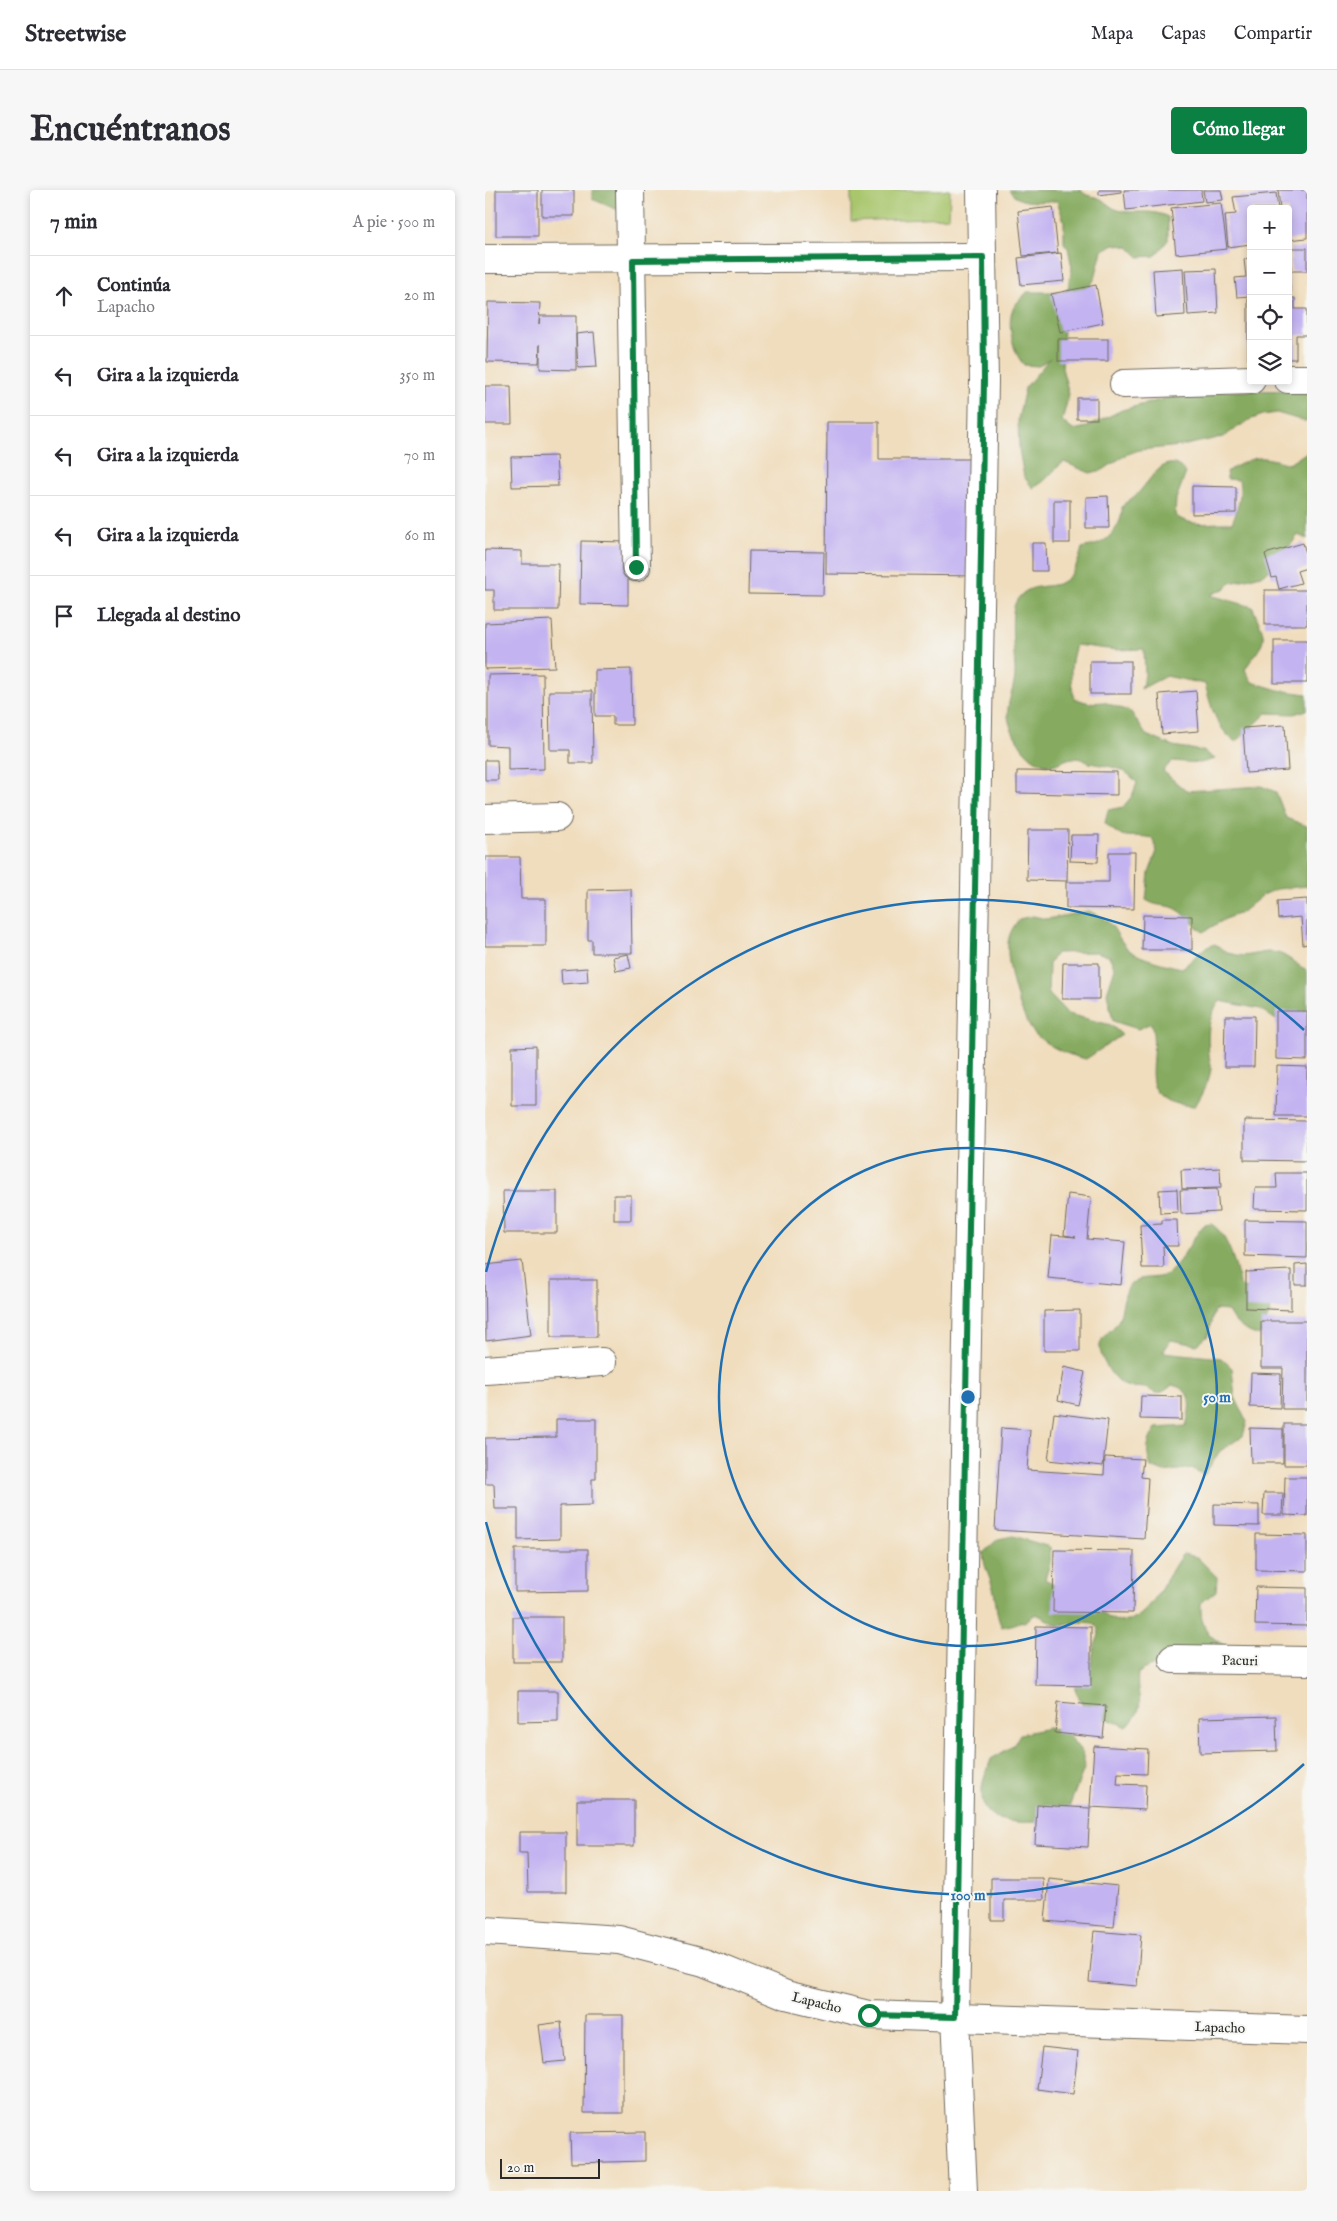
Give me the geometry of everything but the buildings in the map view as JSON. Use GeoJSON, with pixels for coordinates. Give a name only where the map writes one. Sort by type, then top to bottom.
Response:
{"type":"FeatureCollection","features":[{"type":"Feature","properties":{"kind":"street"},"geometry":{"type":"LineString","coordinates":[[630,190],[633,260],[636,567]]}},
{"type":"Feature","properties":{"kind":"street"},"geometry":{"type":"LineString","coordinates":[[963,2191],[955,2017],[984,391],[981,190]]}},
{"type":"Feature","properties":{"kind":"street"},"geometry":{"type":"LineString","coordinates":[[485,259],[633,260],[983,257]]}},
{"type":"Feature","properties":{"kind":"street"},"geometry":{"type":"LineString","coordinates":[[1292,379],[1307,379]]}},
{"type":"Feature","properties":{"kind":"street"},"geometry":{"type":"LineString","coordinates":[[1123,384],[1247,380]]}},
{"type":"Feature","properties":{"kind":"street"},"geometry":{"type":"LineString","coordinates":[[485,819],[557,817]]}},
{"type":"Feature","properties":{"kind":"street"},"geometry":{"type":"LineString","coordinates":[[485,1370],[602,1362]]}},
{"type":"Feature","properties":{"kind":"street","name":"Pacuri"},"geometry":{"type":"LineString","coordinates":[[1173,1659],[1307,1661]]}},
{"type":"Feature","properties":{"kind":"street","name":"Lapacho"},"geometry":{"type":"LineString","coordinates":[[485,1931],[619,1940],[704,1962],[786,1995],[869,2015],[1307,2030]]}},
{"type":"Feature","properties":{"kind":"green space"},"geometry":{"type":"Polygon","coordinates":[[[592,190],[620,190],[618,210],[592,199],[592,190]]]}},
{"type":"Feature","properties":{"kind":"green space"},"geometry":{"type":"Polygon","coordinates":[[[851,190],[950,190],[949,217],[851,221],[851,190]]]}},
{"type":"Feature","properties":{"kind":"green space"},"geometry":{"type":"Polygon","coordinates":[[[1009,190],[1081,190],[1083,193],[1101,199],[1118,210],[1149,212],[1168,217],[1168,240],[1155,256],[1139,257],[1129,247],[1114,244],[1102,251],[1095,278],[1088,290],[1058,311],[1064,339],[1062,368],[1069,394],[1062,421],[1073,430],[1087,427],[1122,410],[1190,392],[1307,390],[1307,422],[1277,413],[1263,415],[1249,420],[1223,437],[1181,446],[1139,450],[1125,455],[1103,470],[1090,473],[1064,462],[1043,482],[1033,488],[1024,477],[1019,449],[1018,419],[1025,388],[1050,358],[1039,366],[1024,365],[1020,361],[1010,327],[1011,315],[1015,306],[1027,292],[1063,292],[1068,289],[1072,268],[1068,248],[1064,243],[1064,221],[1057,201],[1024,201],[1013,195],[1009,190]]]}},
{"type":"Feature","properties":{"kind":"green space"},"geometry":{"type":"Polygon","coordinates":[[[1307,452],[1307,539],[1298,535],[1274,568],[1261,575],[1231,583],[1226,588],[1210,595],[1253,607],[1263,639],[1260,648],[1245,670],[1252,682],[1278,690],[1307,694],[1307,710],[1294,714],[1267,713],[1236,742],[1229,737],[1219,724],[1212,709],[1205,684],[1166,676],[1141,689],[1145,675],[1144,649],[1116,650],[1076,645],[1072,658],[1071,678],[1075,699],[1090,703],[1104,702],[1131,712],[1146,735],[1173,746],[1203,751],[1215,759],[1200,763],[1172,761],[1163,771],[1186,791],[1261,786],[1276,792],[1286,818],[1307,826],[1307,886],[1277,889],[1263,895],[1241,913],[1227,918],[1203,932],[1176,909],[1154,904],[1146,900],[1149,873],[1157,851],[1152,838],[1123,835],[1105,823],[1108,810],[1123,807],[1132,796],[1137,783],[1132,777],[1116,768],[1090,763],[1078,758],[1053,765],[1045,764],[1031,757],[1016,738],[1011,729],[1008,716],[1008,705],[1015,677],[1012,624],[1014,606],[1025,592],[1034,588],[1061,583],[1069,577],[1076,566],[1082,548],[1098,544],[1112,534],[1119,524],[1122,507],[1165,465],[1179,466],[1186,473],[1176,499],[1175,515],[1188,522],[1202,524],[1232,523],[1239,502],[1240,486],[1239,480],[1227,479],[1226,472],[1256,458],[1270,459],[1289,464],[1307,452]]]}},
{"type":"Feature","properties":{"kind":"green space"},"geometry":{"type":"Polygon","coordinates":[[[1089,911],[1105,919],[1127,948],[1137,955],[1177,967],[1182,968],[1201,951],[1215,944],[1236,955],[1244,956],[1275,952],[1283,955],[1307,970],[1307,1009],[1296,1022],[1282,1024],[1260,1009],[1220,1001],[1213,1013],[1208,1032],[1211,1067],[1209,1079],[1195,1106],[1175,1103],[1162,1097],[1155,1089],[1152,1078],[1153,1038],[1151,1023],[1138,1029],[1113,1021],[1107,993],[1115,968],[1109,956],[1096,952],[1056,953],[1049,964],[1048,993],[1068,1014],[1111,1025],[1122,1035],[1086,1059],[1079,1058],[1046,1043],[1035,1034],[1024,1016],[1015,991],[1009,964],[1008,943],[1009,936],[1014,927],[1019,919],[1033,916],[1047,919],[1089,911]]]}},
{"type":"Feature","properties":{"kind":"green space"},"geometry":{"type":"Polygon","coordinates":[[[1211,1224],[1222,1234],[1226,1242],[1236,1269],[1239,1284],[1262,1300],[1271,1310],[1259,1336],[1241,1327],[1234,1321],[1228,1311],[1214,1310],[1208,1336],[1197,1345],[1171,1340],[1163,1352],[1221,1358],[1232,1368],[1235,1397],[1247,1422],[1243,1436],[1220,1451],[1204,1475],[1192,1468],[1164,1472],[1151,1467],[1148,1456],[1149,1442],[1156,1428],[1186,1426],[1189,1413],[1188,1396],[1184,1391],[1172,1385],[1165,1391],[1157,1393],[1145,1388],[1128,1387],[1121,1384],[1112,1375],[1105,1363],[1100,1345],[1103,1338],[1118,1321],[1126,1292],[1132,1283],[1141,1279],[1162,1276],[1170,1272],[1204,1225],[1211,1224]]]}},
{"type":"Feature","properties":{"kind":"green space"},"geometry":{"type":"Polygon","coordinates":[[[1013,1536],[1050,1547],[1050,1564],[1045,1579],[1059,1588],[1082,1598],[1107,1617],[1117,1621],[1128,1621],[1139,1616],[1148,1608],[1183,1554],[1197,1557],[1217,1577],[1216,1591],[1201,1603],[1204,1626],[1212,1636],[1231,1649],[1196,1666],[1151,1666],[1138,1673],[1140,1701],[1138,1713],[1127,1727],[1097,1716],[1085,1707],[1075,1689],[1080,1677],[1091,1666],[1094,1648],[1099,1635],[1098,1628],[1093,1623],[1080,1622],[1060,1626],[1036,1614],[1024,1622],[1002,1627],[983,1553],[998,1539],[1013,1536]]]}},
{"type":"Feature","properties":{"kind":"green space"},"geometry":{"type":"Polygon","coordinates":[[[1049,1728],[1064,1730],[1082,1752],[1085,1766],[1068,1810],[1059,1821],[1009,1821],[989,1813],[983,1803],[982,1786],[991,1759],[1013,1746],[1020,1734],[1049,1728]]]}},
{"type":"Feature","properties":{"kind":"route"},"geometry":{"type":"LineString","coordinates":[[636,567],[633,260],[983,257],[984,381],[955,2017],[869,2015]]}}]}
